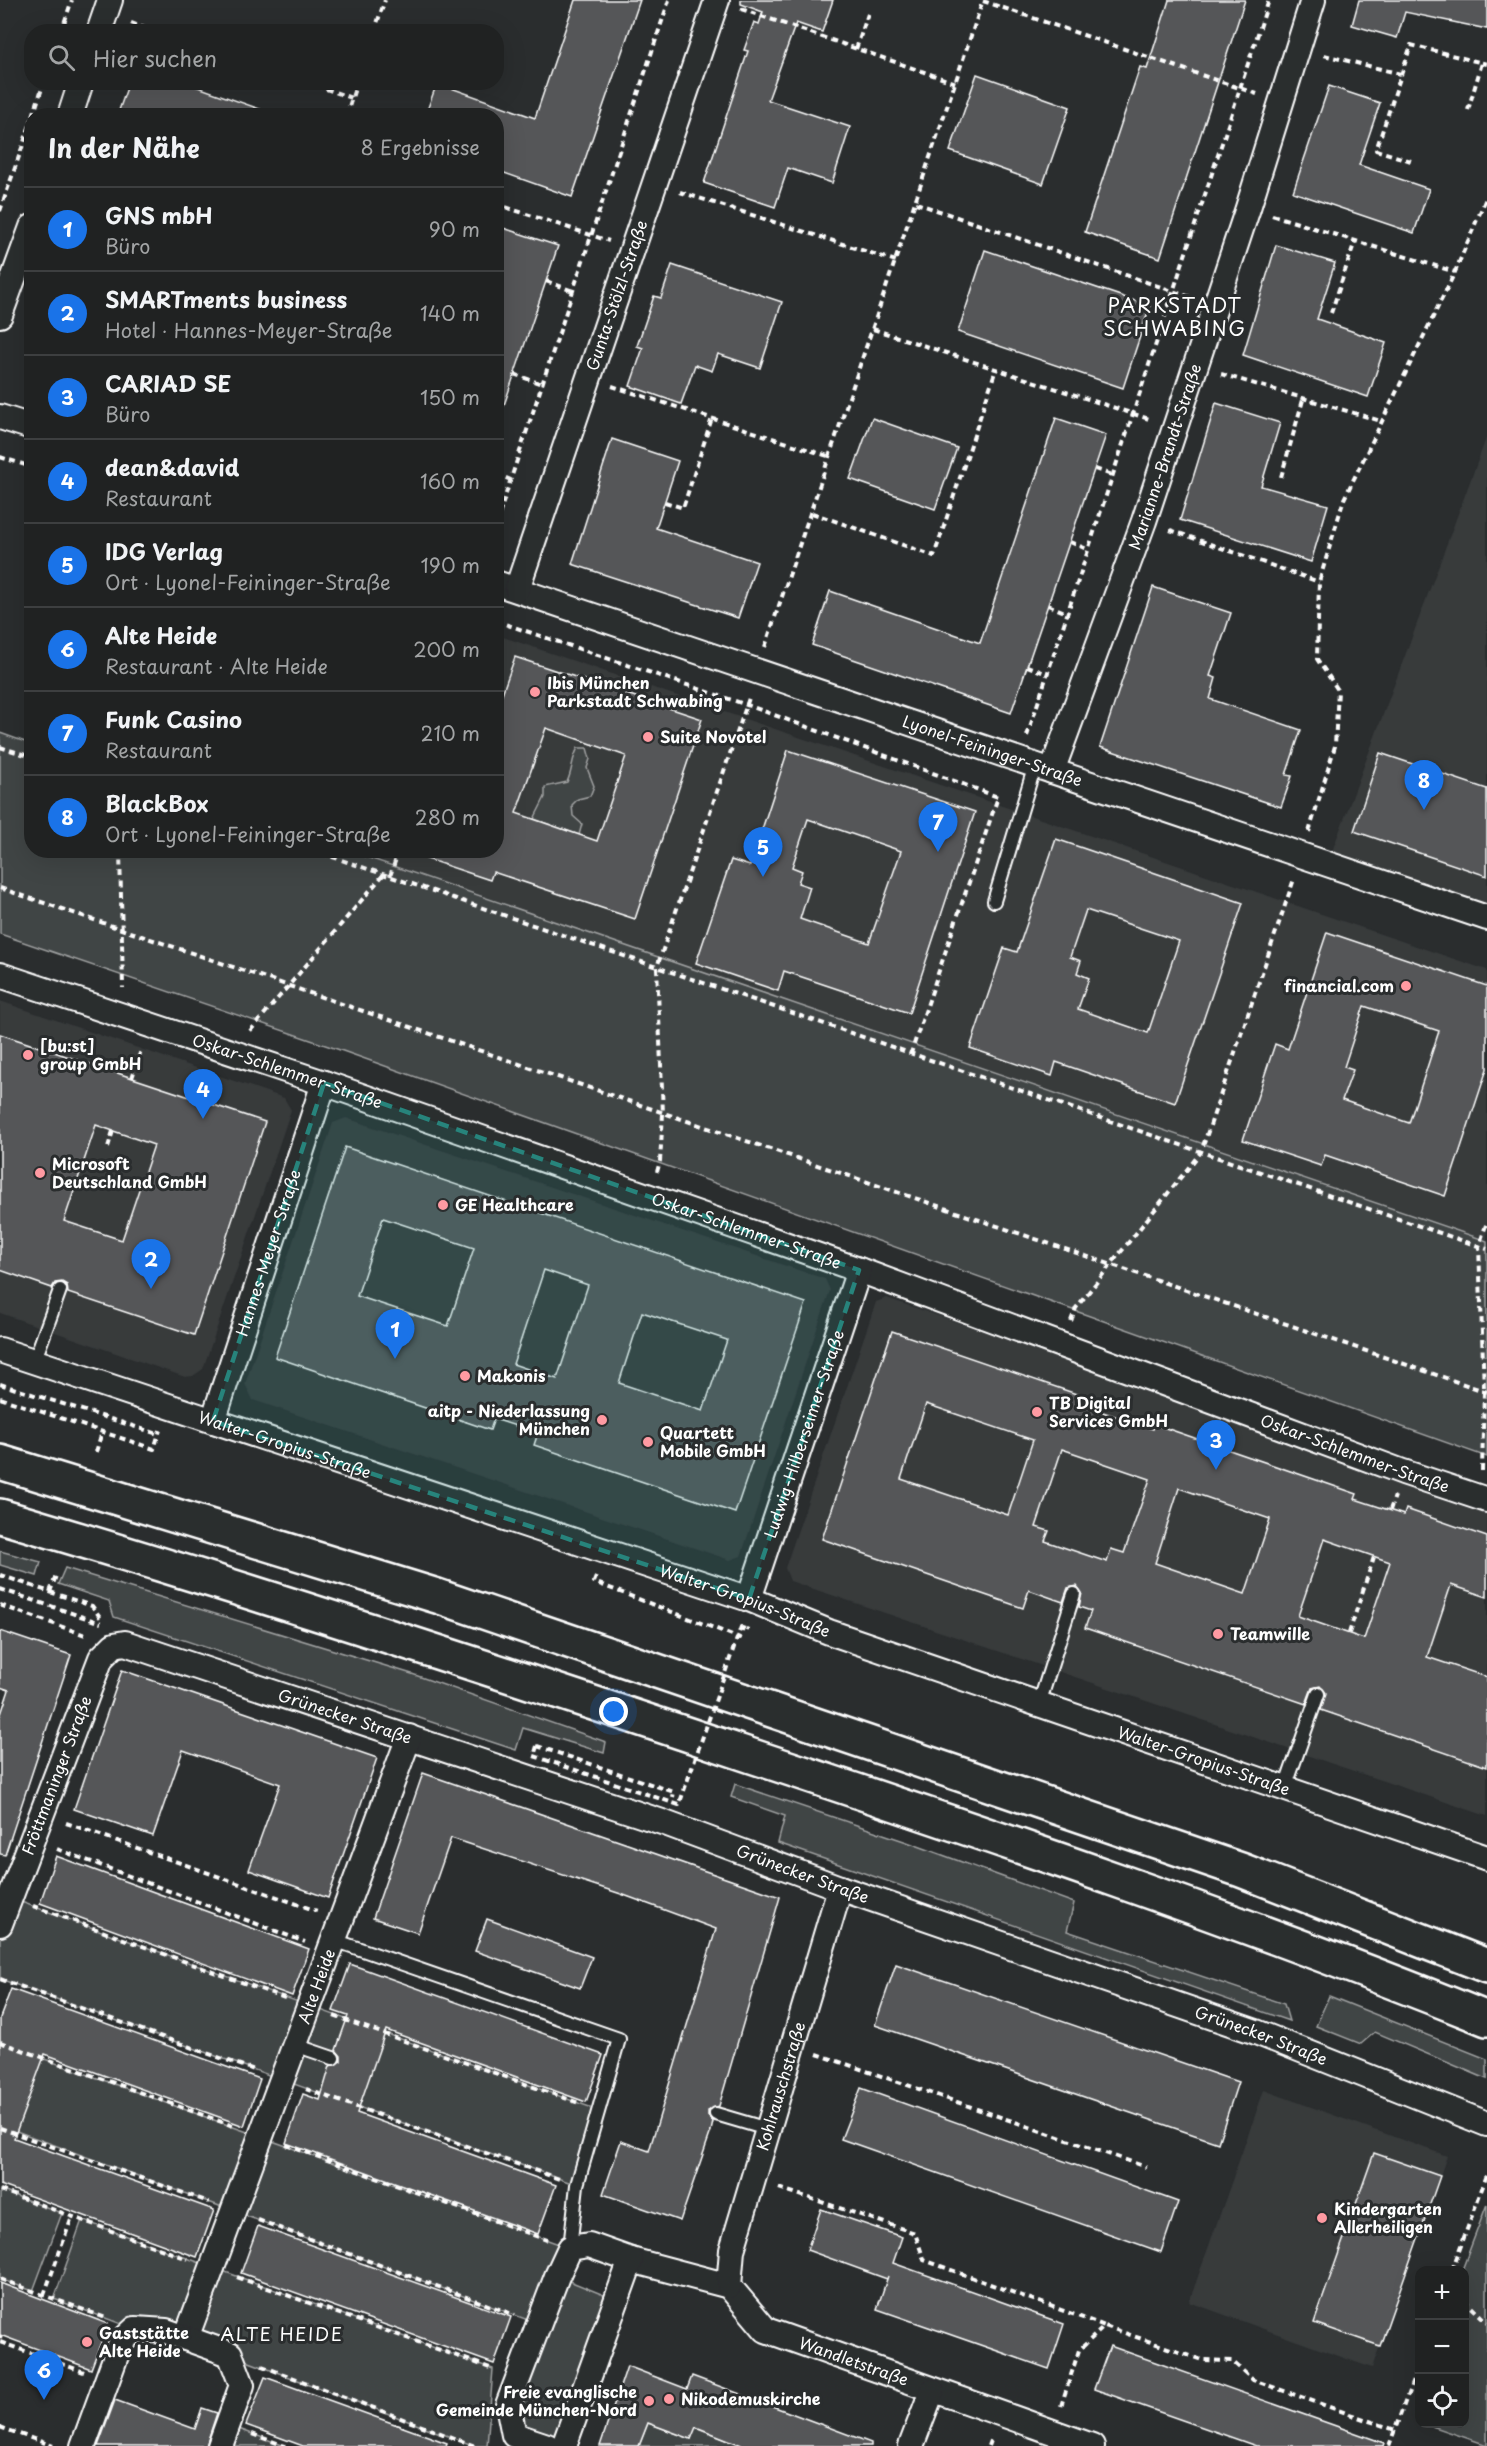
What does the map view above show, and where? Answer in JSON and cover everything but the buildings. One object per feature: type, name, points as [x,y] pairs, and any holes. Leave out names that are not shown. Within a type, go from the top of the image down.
[{"type":"highway","points":[[0,1462],[459,1603],[1241,1870],[1487,1966]]},
{"type":"highway","points":[[0,1516],[386,1634],[959,1825],[1372,1973],[1487,2019]]},
{"type":"street","points":[[102,24],[110,0]]},
{"type":"street","name":"Marianne-Brandt-Straße","points":[[1035,765],[1144,520],[1248,208],[1313,0]]},
{"type":"street","name":"Gunta-Stölzl-Straße","points":[[507,586],[588,378],[717,1]]},
{"type":"street","points":[[73,108],[78,90]]},
{"type":"street","points":[[0,315],[24,249]]},
{"type":"street","points":[[0,417],[24,425]]},
{"type":"street","name":"Lyonel-Feininger-Straße","points":[[507,586],[1487,918]]},
{"type":"street","name":"Oskar-Schlemmer-Straße","points":[[0,975],[324,1083],[859,1270],[1402,1472],[1484,1499]]},
{"type":"street","name":"Hannes-Meyer-Straße","points":[[213,1421],[324,1083]]},
{"type":"street","name":"Ludwig-Hilberseimer-Straße","points":[[749,1599],[859,1270]]},
{"type":"street","name":"Walter-Gropius-Straße","points":[[0,1350],[749,1599],[829,1632],[1487,1858]]},
{"type":"street","name":"Grünecker Straße","points":[[114,1645],[124,1643],[665,1823],[840,1888],[1256,2032],[1487,2124]]},
{"type":"street","name":"Fröttmaninger Straße","points":[[4,1910],[102,1658],[114,1645]]},
{"type":"street","name":"Alte Heide","points":[[186,2338],[409,1737]]},
{"type":"street","name":"Kohlrauschstraße","points":[[729,2286],[732,2250],[840,1888]]},
{"type":"street","points":[[547,2446],[514,2435],[508,2405],[570,2248],[589,2245],[631,2260],[729,2286]]},
{"type":"street","points":[[564,2446],[631,2260]]},
{"type":"street","name":"Wandletstraße","points":[[729,2286],[766,2330],[932,2391],[1092,2446]]},
{"type":"street","points":[[83,2446],[121,2342],[135,2329],[166,2331],[230,2354],[243,2385],[224,2436]]},
{"type":"street","points":[[911,2446],[932,2391]]},
{"type":"lane","points":[[994,901],[1035,765]]},
{"type":"lane","points":[[34,1362],[60,1290]]},
{"type":"lane","points":[[1039,1704],[1074,1594]]},
{"type":"lane","points":[[1285,1788],[1318,1694]]},
{"type":"lane","points":[[335,1937],[619,2039],[577,2185],[570,2248]]},
{"type":"lane","points":[[295,2045],[333,2058]]},
{"type":"lane","points":[[716,2114],[767,2129]]},
{"type":"path","points":[[64,24],[72,0]]},
{"type":"path","points":[[377,24],[385,0]]},
{"type":"path","points":[[504,501],[669,0]]},
{"type":"path","points":[[1035,765],[1047,674],[1269,0]]},
{"type":"path","points":[[717,1],[956,83]]},
{"type":"path","points":[[648,1198],[660,1161],[663,1114],[657,967],[983,1],[1280,102]]},
{"type":"path","points":[[856,49],[868,14]]},
{"type":"path","points":[[1411,160],[1376,150],[1411,45],[1485,64],[1467,110]]},
{"type":"path","points":[[1297,48],[1402,74]]},
{"type":"path","points":[[35,108],[41,90]]},
{"type":"path","points":[[329,90],[352,98]]},
{"type":"path","points":[[349,108],[354,90]]},
{"type":"path","points":[[0,211],[24,140]]},
{"type":"path","points":[[654,184],[896,261]]},
{"type":"path","points":[[1061,1347],[1076,1308],[1201,1152],[1302,855],[1335,746],[1338,690],[1317,659],[1319,582],[1344,499],[1455,272],[1487,196]]},
{"type":"path","points":[[916,203],[1215,305]]},
{"type":"path","points":[[504,207],[632,249]]},
{"type":"path","points":[[1248,208],[1455,272]]},
{"type":"path","points":[[1331,313],[1355,241]]},
{"type":"path","points":[[546,281],[573,291]]},
{"type":"path","points":[[873,329],[1175,427]]},
{"type":"path","points":[[1194,366],[1303,400],[1381,421]]},
{"type":"path","points":[[812,513],[934,556],[996,369]]},
{"type":"path","points":[[514,374],[542,384]]},
{"type":"path","points":[[588,378],[831,457]]},
{"type":"path","points":[[1281,477],[1303,400]]},
{"type":"path","points":[[665,502],[683,508],[712,418]]},
{"type":"path","points":[[0,457],[24,464]]},
{"type":"path","points":[[1095,469],[1112,475]]},
{"type":"path","points":[[504,477],[511,480]]},
{"type":"path","points":[[1144,520],[1319,582]]},
{"type":"path","points":[[1070,542],[1087,549]]},
{"type":"path","points":[[1048,605],[1067,613]]},
{"type":"path","points":[[504,624],[747,705],[998,797],[910,1053]]},
{"type":"path","points":[[1027,666],[1047,674]]},
{"type":"path","points":[[0,747],[24,754]]},
{"type":"path","points":[[113,1013],[124,986],[120,858]]},
{"type":"path","points":[[336,858],[1487,1248]]},
{"type":"path","points":[[390,876],[396,858]]},
{"type":"path","points":[[240,1055],[251,1027],[384,874]]},
{"type":"path","points":[[0,888],[1485,1391]]},
{"type":"path","points":[[108,1147],[113,1131]]},
{"type":"path","points":[[1484,1499],[1485,1391],[1479,1246],[1487,1222]]},
{"type":"path","points":[[0,1384],[158,1434],[154,1449],[0,1398]]},
{"type":"path","points":[[96,1452],[102,1432]]},
{"type":"path","points":[[1349,1633],[1374,1557]]},
{"type":"path","points":[[50,1592],[57,1573]]},
{"type":"path","points":[[0,1575],[92,1606],[106,1625],[0,1589]]},
{"type":"path","points":[[594,1582],[740,1638]]},
{"type":"path","points":[[0,1605],[114,1645]]},
{"type":"path","points":[[674,1792],[537,1746],[534,1756],[679,1805],[741,1627],[749,1630]]},
{"type":"path","points":[[40,1814],[335,1937]]},
{"type":"path","points":[[31,1840],[335,1937]]},
{"type":"path","points":[[4,1910],[309,2007],[598,2110]]},
{"type":"path","points":[[0,1979],[577,2185]]},
{"type":"path","points":[[0,2042],[570,2248]]},
{"type":"path","points":[[792,2046],[1146,2166]]},
{"type":"path","points":[[0,2128],[234,2211],[539,2324]]},
{"type":"path","points":[[1454,2266],[1487,2175]]},
{"type":"path","points":[[753,2179],[915,2233],[924,2260],[1202,2360],[1232,2361],[1253,2380],[1395,2430]]},
{"type":"path","points":[[0,2190],[518,2378]]},
{"type":"path","points":[[44,2295],[72,2217]]},
{"type":"path","points":[[0,2279],[135,2329]]},
{"type":"path","points":[[1469,2305],[1487,2322]]},
{"type":"path","points":[[1052,2432],[1079,2350],[1105,2326]]},
{"type":"path","points":[[0,2339],[107,2381]]},
{"type":"path","points":[[230,2354],[475,2446]]},
{"type":"path","points":[[1389,2446],[1415,2372]]},
{"type":"path","points":[[0,2427],[53,2446]]},
{"type":"path","points":[[224,2436],[285,2446]]},
{"type":"highlighted area","points":[[324,1083],[859,1270],[749,1599],[213,1421]]},
{"type":"shaded area","points":[[1487,436],[1487,904],[1331,854]]},
{"type":"shaded area","points":[[504,637],[1487,970],[1487,1241],[382,862],[384,858],[504,858]]},
{"type":"shaded area","points":[[0,733],[24,742],[24,858],[369,858],[1487,1241],[1487,1457],[340,1050],[0,934]]},
{"type":"shaded area","points":[[578,748],[587,748],[590,759],[587,768],[594,786],[590,796],[578,799],[572,805],[573,816],[582,824],[579,835],[534,819],[545,797],[545,787],[567,782]]},
{"type":"shaded area","points":[[0,1001],[284,1098],[291,1110],[203,1369],[193,1376],[185,1377],[0,1313]]},
{"type":"shaded area","points":[[346,1118],[825,1279],[830,1290],[741,1556],[730,1560],[253,1400],[245,1384],[333,1123]]},
{"type":"shaded area","points":[[887,1298],[1487,1504],[1487,1816],[790,1581],[785,1568],[876,1302]]},
{"type":"shaded area","points":[[0,1551],[41,1562],[37,1576],[0,1565]]},
{"type":"shaded area","points":[[65,1568],[412,1674],[606,1742],[604,1753],[523,1728],[516,1750],[114,1617],[109,1601],[58,1584]]},
{"type":"shaded area","points":[[735,1784],[907,1842],[1074,1903],[1067,1931],[1284,2004],[1289,2021],[778,1843],[785,1816],[731,1797]]},
{"type":"shaded area","points":[[10,1898],[598,2110],[577,2185],[0,1979],[0,1924]]},
{"type":"shaded area","points":[[1329,1996],[1487,2059],[1487,2079],[1375,2032],[1361,2044],[1316,2026]]},
{"type":"shaded area","points":[[0,2043],[570,2248],[557,2276],[616,2300],[564,2446],[514,2435],[539,2324],[0,2125]]},
{"type":"shaded area","name":"Kindergarten Allerheiligen","points":[[1264,2090],[1447,2156],[1372,2368],[1189,2302]]},
{"type":"shaded area","points":[[0,2190],[62,2213],[33,2291],[0,2279]]},
{"type":"shaded area","points":[[1487,2204],[1487,2445],[1438,2428],[1469,2428],[1469,2266],[1464,2266]]},
{"type":"shaded area","points":[[82,2220],[493,2369],[487,2446],[475,2446],[166,2331],[135,2329],[54,2299]]},
{"type":"shaded area","points":[[648,2423],[691,2439],[695,2427],[745,2446],[639,2446]]},
{"type":"shaded area","points":[[228,2425],[285,2446],[220,2446]]},
{"type":"place","name":"Ibis München Parkstadt Schwabing","points":[[535,692]]},
{"type":"place","name":"Suite Novotel","points":[[648,737]]},
{"type":"place","name":"BlackBox","points":[[1424,810]]},
{"type":"place","name":"Funk Casino","points":[[938,852]]},
{"type":"place","name":"IDG Verlag","points":[[763,877]]},
{"type":"place","name":"financial.com","points":[[1406,986]]},
{"type":"place","name":"[bu:st] group GmbH","points":[[28,1055]]},
{"type":"place","name":"dean&david","points":[[203,1119]]},
{"type":"place","name":"Microsoft Deutschland GmbH","points":[[40,1173]]},
{"type":"place","name":"GE Healthcare","points":[[443,1205]]},
{"type":"place","name":"SMARTments business","points":[[151,1289]]},
{"type":"place","name":"GNS mbH","points":[[395,1359]]},
{"type":"place","name":"Makonis","points":[[465,1376]]},
{"type":"place","name":"TB Digital Services GmbH","points":[[1037,1412]]},
{"type":"place","name":"aitp - Niederlassung München","points":[[602,1420]]},
{"type":"place","name":"Quartett Mobile GmbH","points":[[648,1442]]},
{"type":"place","name":"CARIAD SE","points":[[1216,1470]]},
{"type":"place","name":"Teamwille","points":[[1218,1634]]},
{"type":"place","name":"Kindergarten Allerheiligen","points":[[1322,2218]]},
{"type":"place","name":"Gaststätte Alte Heide","points":[[87,2342]]},
{"type":"place","name":"Nikodemuskirche","points":[[669,2399]]},
{"type":"place","name":"Alte Heide","points":[[44,2400]]},
{"type":"place","name":"Freie evanglische Gemeinde München-Nord","points":[[649,2401]]},
{"type":"district","name":"PARKSTADT SCHWABING","points":[[1175,318]]},
{"type":"district","name":"ALTE HEIDE","points":[[282,2335]]}]
